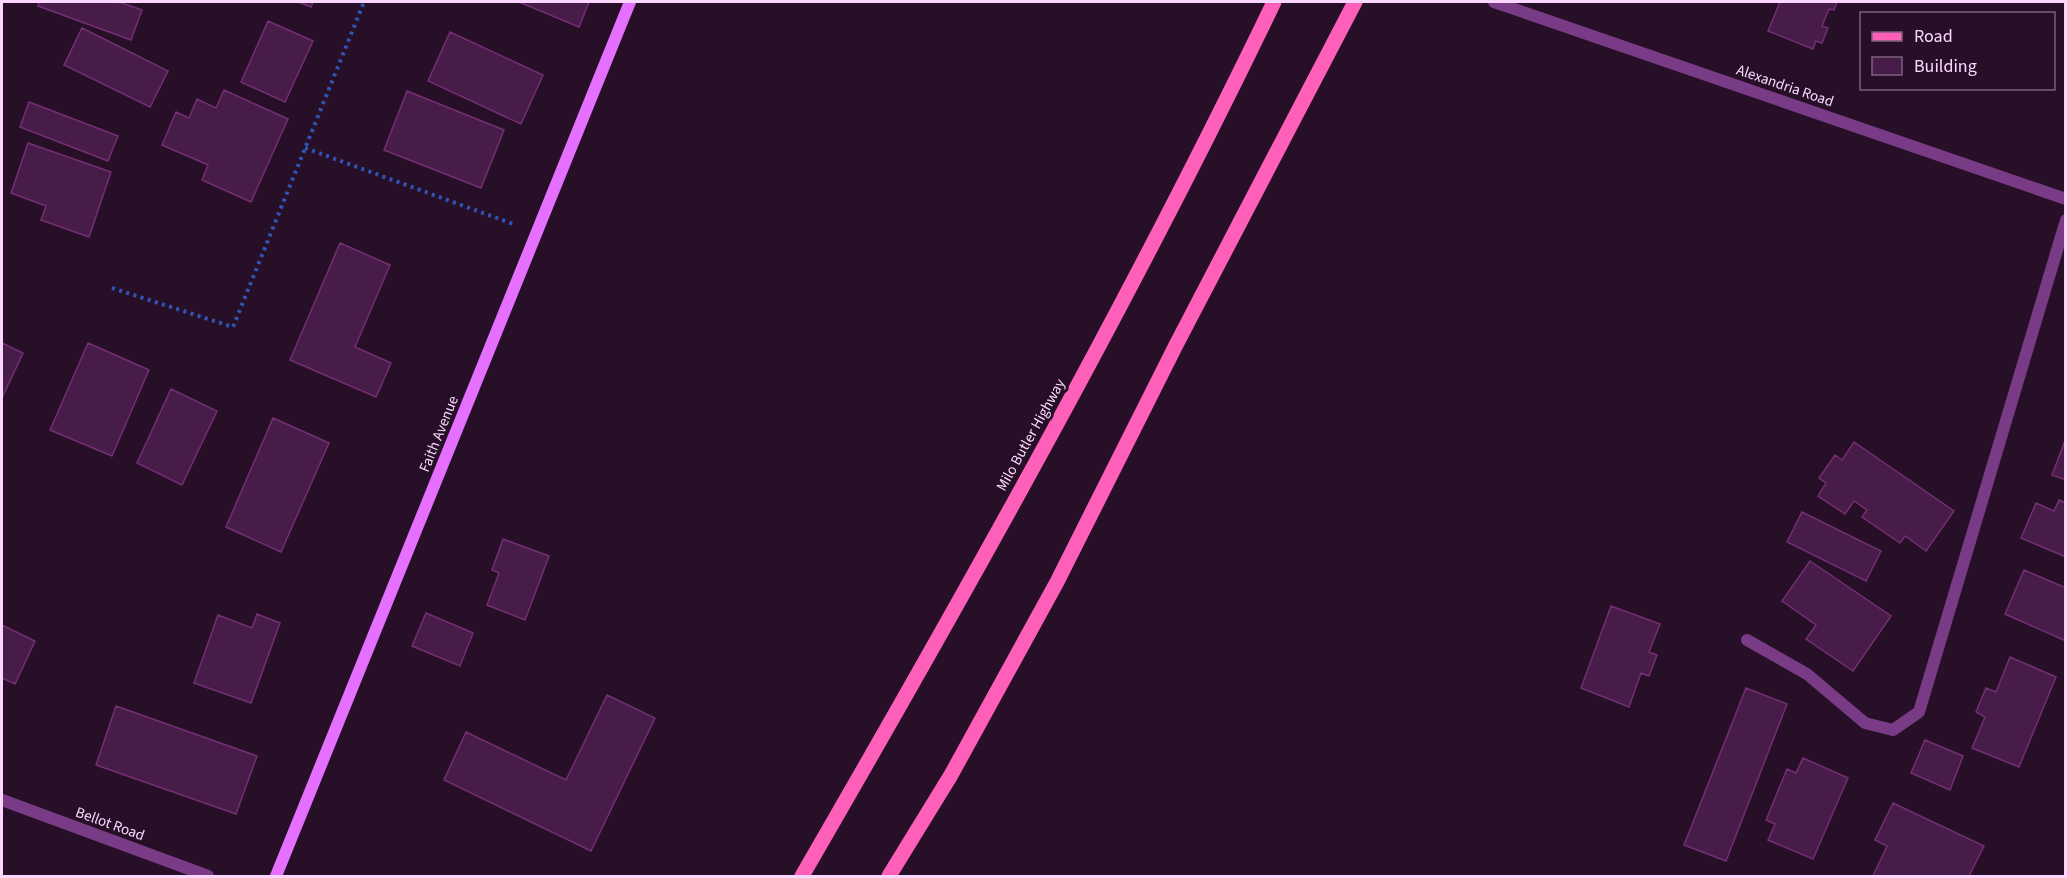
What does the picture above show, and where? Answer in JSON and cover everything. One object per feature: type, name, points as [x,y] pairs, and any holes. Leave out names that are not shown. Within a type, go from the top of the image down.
[{"type":"main road","name":"Milo Butler Highway","points":[[802,876],[944,632],[1111,325],[1274,2]]},
{"type":"main road","points":[[889,876],[951,775],[1057,582],[1176,345],[1355,2]]},
{"type":"street","name":"Faith Avenue","points":[[276,876],[630,2]]},
{"type":"street","name":"Alexandria Road","points":[[1494,2],[2066,198]]},
{"type":"street","points":[[1747,640],[1807,675],[1865,723],[1893,730],[1919,712],[2066,220]]},
{"type":"street","name":"Bellot Road","points":[[2,800],[208,876]]},
{"type":"path","points":[[112,288],[233,327],[364,2]]},
{"type":"path","points":[[305,148],[537,233]]},
{"type":"building","points":[[39,2],[119,2],[142,10],[131,40],[38,6]]},
{"type":"building","points":[[298,2],[313,2],[311,7]]},
{"type":"building","points":[[519,2],[589,2],[579,27]]},
{"type":"building","points":[[1780,2],[1837,2],[1834,10],[1829,9],[1822,26],[1828,28],[1822,43],[1816,41],[1813,49],[1768,31]]},
{"type":"building","points":[[268,21],[313,41],[285,102],[241,82]]},
{"type":"building","points":[[82,28],[168,71],[150,107],[64,65]]},
{"type":"building","points":[[450,32],[543,75],[521,124],[428,81]]},
{"type":"building","points":[[224,90],[288,119],[251,202],[202,180],[208,165],[162,145],[176,112],[189,118],[197,99],[216,108]]},
{"type":"building","points":[[407,91],[504,130],[481,188],[384,150]]},
{"type":"building","points":[[29,102],[118,136],[108,161],[20,127]]},
{"type":"building","points":[[28,143],[111,172],[89,237],[41,220],[46,206],[11,193]]},
{"type":"building","points":[[340,243],[390,265],[355,347],[391,363],[376,397],[290,360]]},
{"type":"building","points":[[2,343],[23,353],[2,398]]},
{"type":"building","points":[[88,343],[149,370],[112,456],[50,430]]},
{"type":"building","points":[[171,389],[217,411],[182,485],[137,463]]},
{"type":"building","points":[[273,418],[329,443],[281,552],[226,527]]},
{"type":"building","points":[[2066,438],[2066,480],[2052,475]]},
{"type":"building","points":[[1854,442],[1954,511],[1926,551],[1905,536],[1900,543],[1862,517],[1867,510],[1854,501],[1845,514],[1818,496],[1826,483],[1819,478],[1835,455],[1842,460]]},
{"type":"building","points":[[2059,500],[2066,503],[2066,557],[2021,538],[2036,503],[2054,511]]},
{"type":"building","points":[[1802,512],[1881,551],[1866,581],[1787,542]]},
{"type":"building","points":[[503,539],[549,556],[525,620],[487,605],[499,573],[492,570]]},
{"type":"building","points":[[1810,561],[1891,616],[1853,671],[1806,639],[1816,625],[1782,601]]},
{"type":"building","points":[[2024,570],[2066,588],[2066,641],[2005,614]]},
{"type":"building","points":[[1611,606],[1660,624],[1649,652],[1657,655],[1649,676],[1641,673],[1629,707],[1581,688]]},
{"type":"building","points":[[426,613],[473,633],[460,666],[412,646]]},
{"type":"building","points":[[257,614],[280,623],[251,703],[194,683],[218,615],[252,628]]},
{"type":"building","points":[[2,625],[35,641],[15,684],[2,678]]},
{"type":"building","points":[[2010,657],[2056,677],[2019,767],[1972,748],[1985,717],[1976,712],[1986,688],[1996,692]]},
{"type":"building","points":[[1746,688],[1787,704],[1726,861],[1684,845]]},
{"type":"building","points":[[607,695],[655,718],[591,851],[444,780],[466,732],[566,780]]},
{"type":"building","points":[[116,706],[257,756],[236,814],[96,765]]},
{"type":"building","points":[[1925,740],[1963,756],[1950,790],[1911,773]]},
{"type":"building","points":[[1803,758],[1848,778],[1813,859],[1768,840],[1775,824],[1766,820],[1787,769],[1796,773]]},
{"type":"building","points":[[1893,803],[1984,846],[1969,876],[1873,876],[1887,846],[1875,840]]}]
